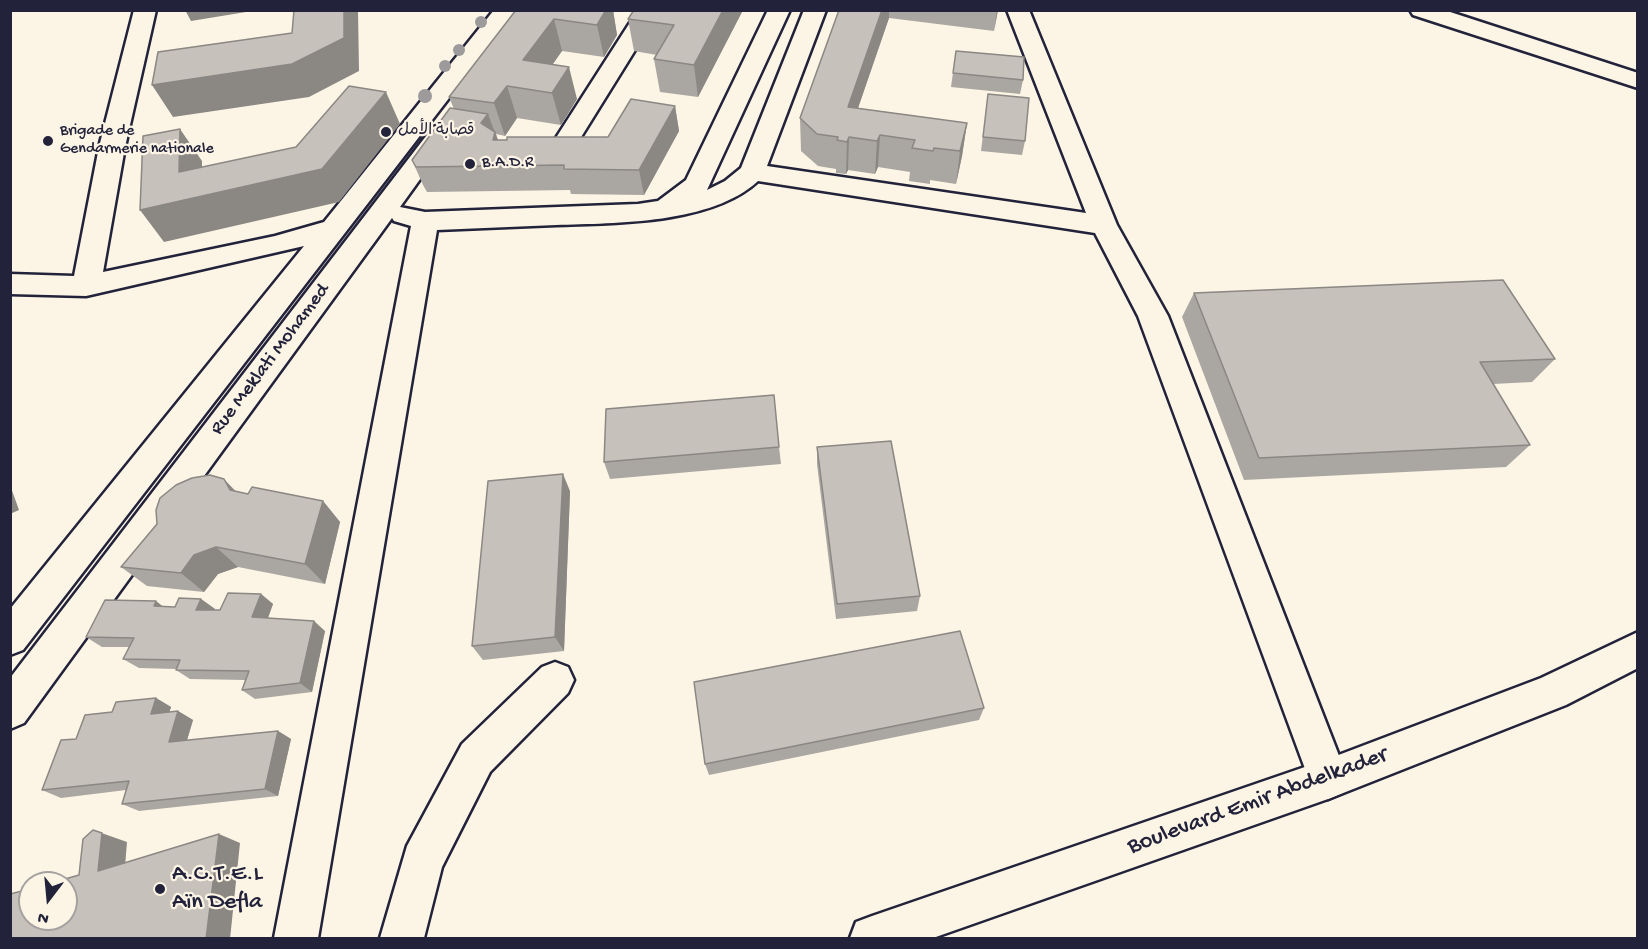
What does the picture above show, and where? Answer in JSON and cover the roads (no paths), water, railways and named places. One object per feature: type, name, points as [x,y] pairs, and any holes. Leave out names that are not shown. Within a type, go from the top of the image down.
[{"type":"street","points":[[86,286],[112,147],[145,10]]},
{"type":"street","name":"Rue Meklati Mohamed","points":[[10,638],[337,227],[506,10]]},
{"type":"street","name":"Rue Meklati Mohamed","points":[[10,710],[531,10]]},
{"type":"street","points":[[564,144],[649,10]]},
{"type":"street","points":[[666,208],[697,185],[779,10]]},
{"type":"street","points":[[384,210],[425,221],[638,213],[713,198],[738,187],[752,172],[815,10]]},
{"type":"street","points":[[1018,10],[1104,225],[1153,316],[1328,779]]},
{"type":"street","points":[[1439,12],[1638,81]]},
{"type":"street","points":[[752,172],[1104,225]]},
{"type":"street","points":[[296,939],[425,221]]},
{"type":"street","points":[[10,284],[86,286],[266,247],[337,227]]},
{"type":"street","name":"Boulevard Emir Abdelkader","points":[[872,939],[1328,779],[1552,692],[1638,649]]},
{"type":"street","points":[[402,939],[422,861],[476,758],[555,680]]},
{"type":"place","name":"قصابة الأمل","points":[[386,132]]},
{"type":"place","name":"Brigade de Gendarmerie nationale","points":[[48,141]]},
{"type":"place","name":"B.A.D.R","points":[[470,164]]},
{"type":"place","name":"A.C.T.E.L Aïn Defla","points":[[160,889]]}]
